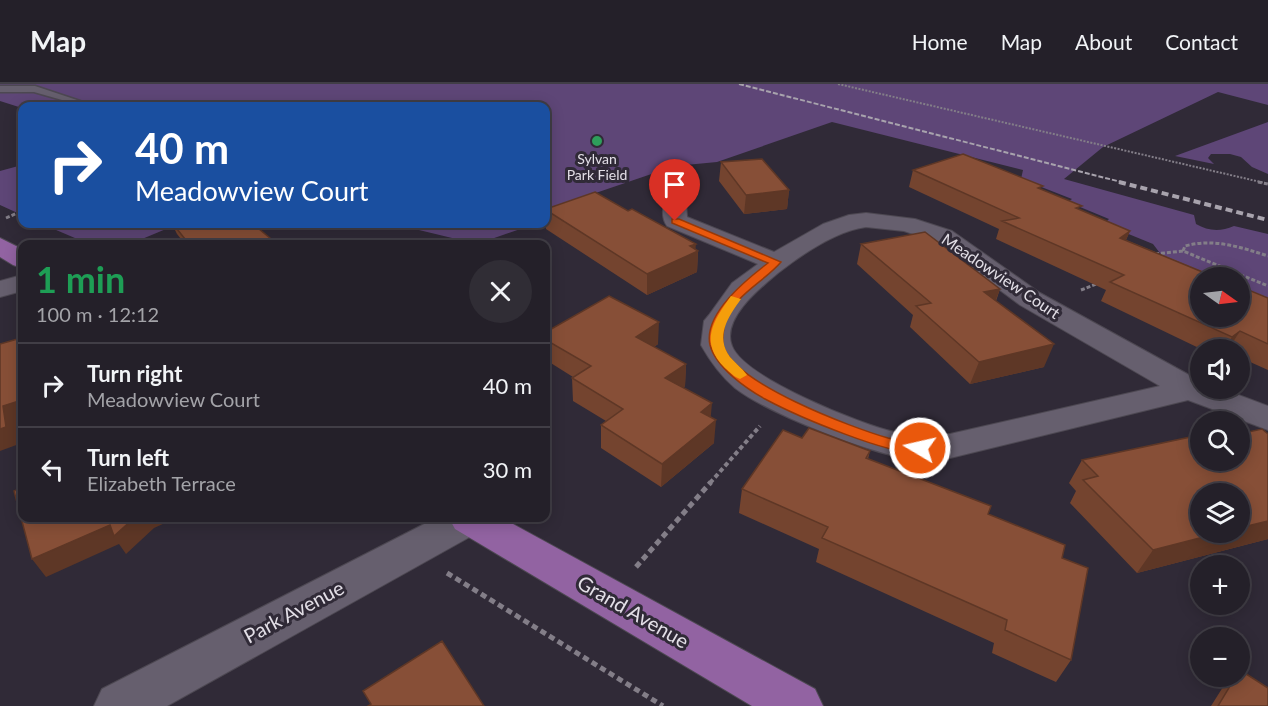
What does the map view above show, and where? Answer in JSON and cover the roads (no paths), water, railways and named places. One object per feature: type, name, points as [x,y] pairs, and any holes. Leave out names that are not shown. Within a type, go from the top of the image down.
[{"type":"main road","points":[[0,246],[18,257]]},
{"type":"main road","name":"Grand Avenue","points":[[476,522],[798,706]]},
{"type":"street","points":[[675,202],[675,221],[776,262]]},
{"type":"street","name":"Meadowview Court","points":[[866,220],[907,224],[943,236],[1030,299],[1190,389],[950,446],[920,448],[888,443],[782,401],[746,380],[726,361],[716,345],[719,321],[742,289],[776,262],[816,237],[849,222],[866,220]]},
{"type":"street","points":[[0,290],[18,284]]},
{"type":"street","name":"Meadowview Court","points":[[1217,399],[1268,418]]},
{"type":"street","name":"Park Avenue","points":[[119,706],[462,522]]},
{"type":"lane","points":[[0,89],[35,89],[78,102]]},
{"type":"railway","points":[[739,84],[1125,183]]},
{"type":"railway","points":[[1119,182],[1268,220]]},
{"type":"place","name":"Sylvan Park Field","points":[[597,141]]}]
